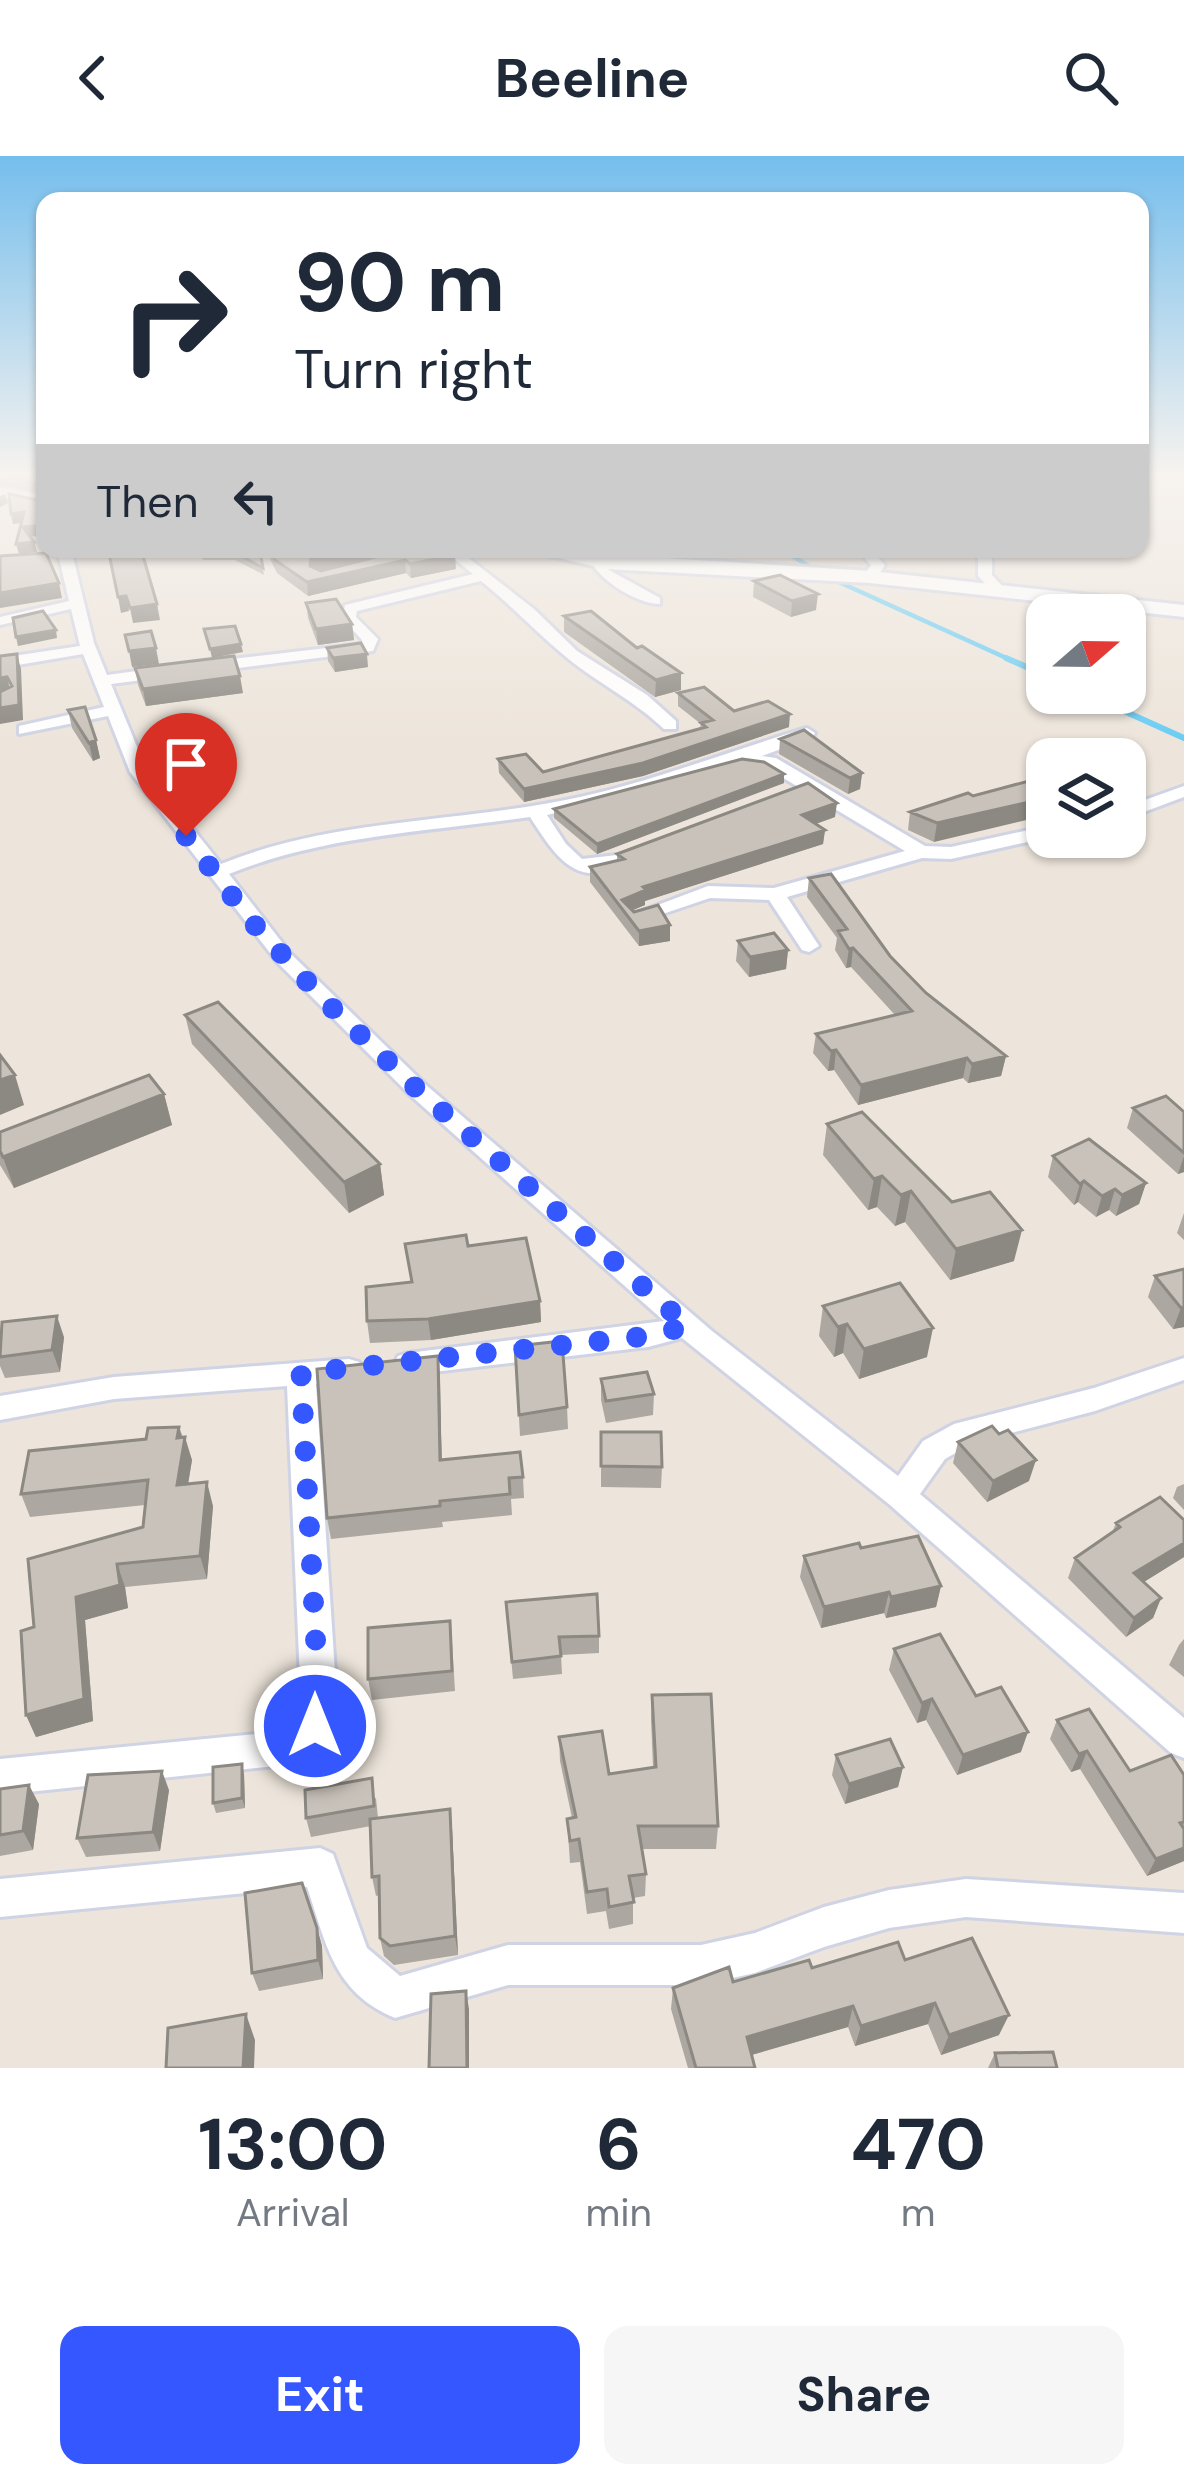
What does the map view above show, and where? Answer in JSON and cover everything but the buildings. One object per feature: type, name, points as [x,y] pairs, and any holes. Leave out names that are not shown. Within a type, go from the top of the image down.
[{"type":"main road","points":[[675,566],[947,585],[992,583],[1184,611]]},
{"type":"street","points":[[63,566],[88,649],[148,789],[252,922],[326,1002],[418,1090],[688,1326],[818,1435],[901,1496],[1184,1741]]},
{"type":"street","points":[[471,566],[530,612],[572,654],[641,698],[670,725]]},
{"type":"street","points":[[600,566],[604,574],[656,602]]},
{"type":"street","points":[[870,577],[878,566]]},
{"type":"street","points":[[989,566],[992,583]]},
{"type":"street","points":[[103,680],[368,648],[370,639],[350,618],[350,608],[483,576]]},
{"type":"street","points":[[0,621],[78,603]]},
{"type":"street","points":[[0,663],[88,649]]},
{"type":"street","points":[[25,730],[113,710]]},
{"type":"street","points":[[217,872],[287,846],[467,817],[536,811],[743,758],[807,733]]},
{"type":"street","points":[[743,758],[770,762],[921,852]]},
{"type":"street","points":[[791,792],[811,784]]},
{"type":"street","points":[[1146,805],[1184,791]]},
{"type":"street","points":[[536,811],[571,864],[584,870],[629,856]]},
{"type":"street","points":[[636,917],[708,892],[733,889],[775,894],[921,852],[951,853],[1026,837]]},
{"type":"street","points":[[775,894],[808,946]]},
{"type":"street","points":[[0,1408],[114,1388],[648,1336],[688,1326]]},
{"type":"street","points":[[901,1496],[934,1450],[965,1433],[1095,1399],[1184,1369]]},
{"type":"street","points":[[0,1778],[295,1748],[309,1736],[319,1703],[301,1373]]},
{"type":"street","points":[[0,1898],[320,1867],[351,1961],[394,1998],[508,1965],[701,1965],[890,1910],[966,1898],[1184,1913]]},
{"type":"waterway","points":[[809,566],[816,571]]},
{"type":"waterway","points":[[830,578],[1013,661]]},
{"type":"waterway","points":[[1006,658],[1026,667]]},
{"type":"waterway","points":[[1131,714],[1184,738]]},
{"type":"route","points":[[186,836],[252,922],[326,1002],[418,1090],[688,1326],[648,1336],[301,1373],[319,1703],[315,1726]]}]
